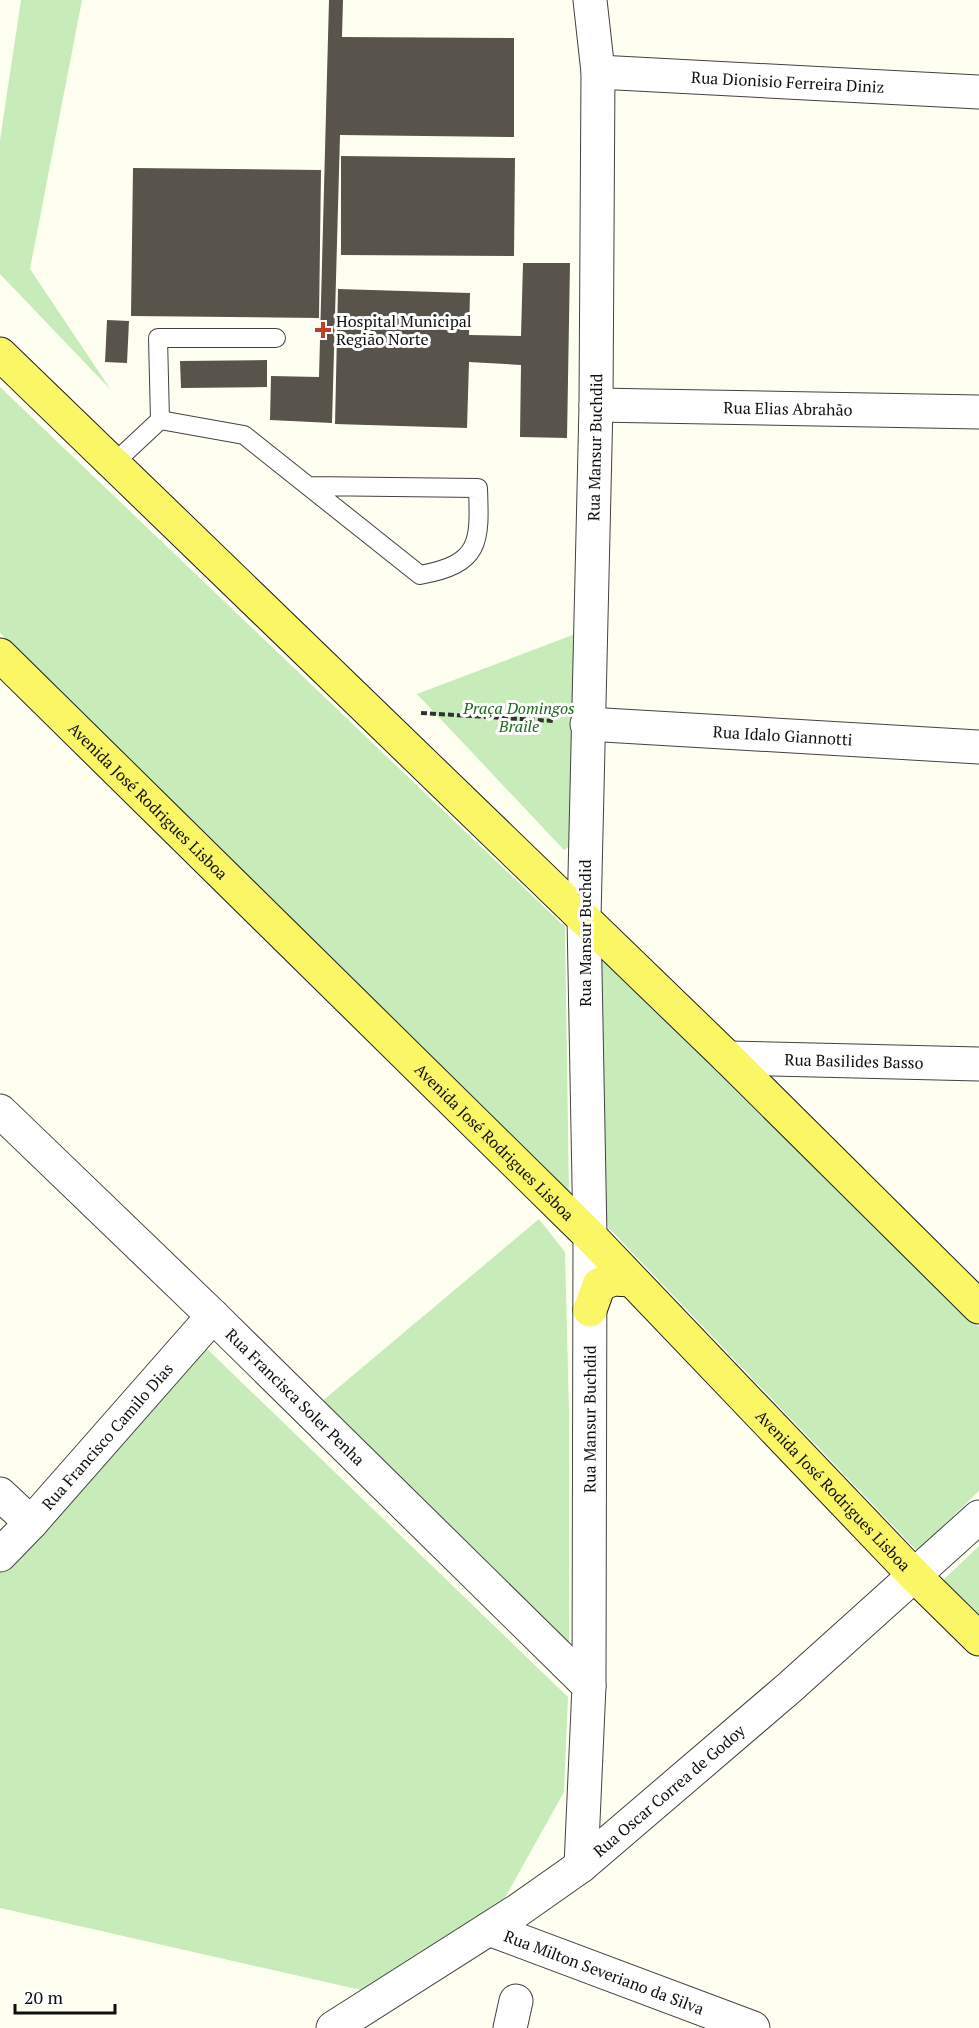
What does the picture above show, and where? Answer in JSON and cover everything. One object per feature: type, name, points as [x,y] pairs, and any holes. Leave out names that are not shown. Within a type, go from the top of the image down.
[{"type":"main road","points":[[0,354],[728,1058],[979,1307]]},
{"type":"main road","name":"Avenida José Rodrigues Lisboa","points":[[0,655],[590,1236],[915,1576],[979,1639]]},
{"type":"main road","points":[[590,1310],[599,1285],[613,1279],[631,1280]]},
{"type":"street","name":"Rua Mansur Buchdid","points":[[581,1866],[589,1686],[590,1236],[584,918],[596,405],[598,72],[590,0]]},
{"type":"street","name":"Rua Dionisio Ferreira Diniz","points":[[598,72],[979,92]]},
{"type":"street","name":"Rua Elias Abrahão","points":[[596,405],[979,412]]},
{"type":"street","name":"Rua Idalo Giannotti","points":[[587,724],[979,747]]},
{"type":"street","name":"Rua Basilides Basso","points":[[728,1058],[979,1064]]},
{"type":"street","name":"Rua Francisca Soler Penha","points":[[0,1111],[213,1316],[589,1686]]},
{"type":"street","name":"Rua Francisco Camilo Dias","points":[[0,1555],[31,1523],[213,1316]]},
{"type":"street","points":[[0,1494],[31,1523]]},
{"type":"street","name":"Rua Oscar Correa de Godoy","points":[[333,2028],[489,1929],[581,1866],[789,1688],[979,1517]]},
{"type":"street","name":"Rua Milton Severiano da Silva","points":[[489,1929],[753,2028]]},
{"type":"lane","points":[[114,463],[160,420],[158,338],[276,338]]},
{"type":"lane","points":[[160,420],[244,435],[308,486],[420,575],[452,566],[467,556],[476,542],[480,527],[478,488],[308,486]]},
{"type":"path","points":[[368,709],[587,724]]},
{"type":"green space","points":[[21,0],[82,0],[30,269],[111,390],[0,274],[0,140]]},
{"type":"green space","points":[[0,387],[565,927],[569,1196],[0,633]]},
{"type":"green space","name":"Praça Domingos Braile","points":[[575,634],[579,841],[564,850],[417,694]]},
{"type":"green space","points":[[598,952],[979,1327],[979,1491],[917,1551],[605,1224]]},
{"type":"green space","points":[[539,1219],[565,1252],[569,1411],[569,1644],[320,1403]]},
{"type":"green space","points":[[204,1346],[568,1697],[564,1792],[502,1903],[361,1990],[0,1908],[0,1566]]},
{"type":"green space","points":[[979,1546],[979,1617],[942,1581]]},
{"type":"building","points":[[329,0],[343,0],[342,37],[514,38],[514,137],[340,135],[332,423],[270,420],[271,376],[319,377]]},
{"type":"building","points":[[341,156],[515,158],[514,256],[341,255]]},
{"type":"building","points":[[133,168],[321,170],[319,318],[131,316]]},
{"type":"building","points":[[523,263],[570,263],[567,438],[520,437],[521,365],[469,362],[467,428],[335,424],[338,289],[470,293],[469,335],[521,336]]},
{"type":"building","points":[[107,320],[129,321],[127,363],[105,362]]},
{"type":"building","points":[[267,360],[267,387],[181,388],[180,361]]},
{"type":"place","name":"Hospital Municipal Região Norte","points":[[323,330]]}]
